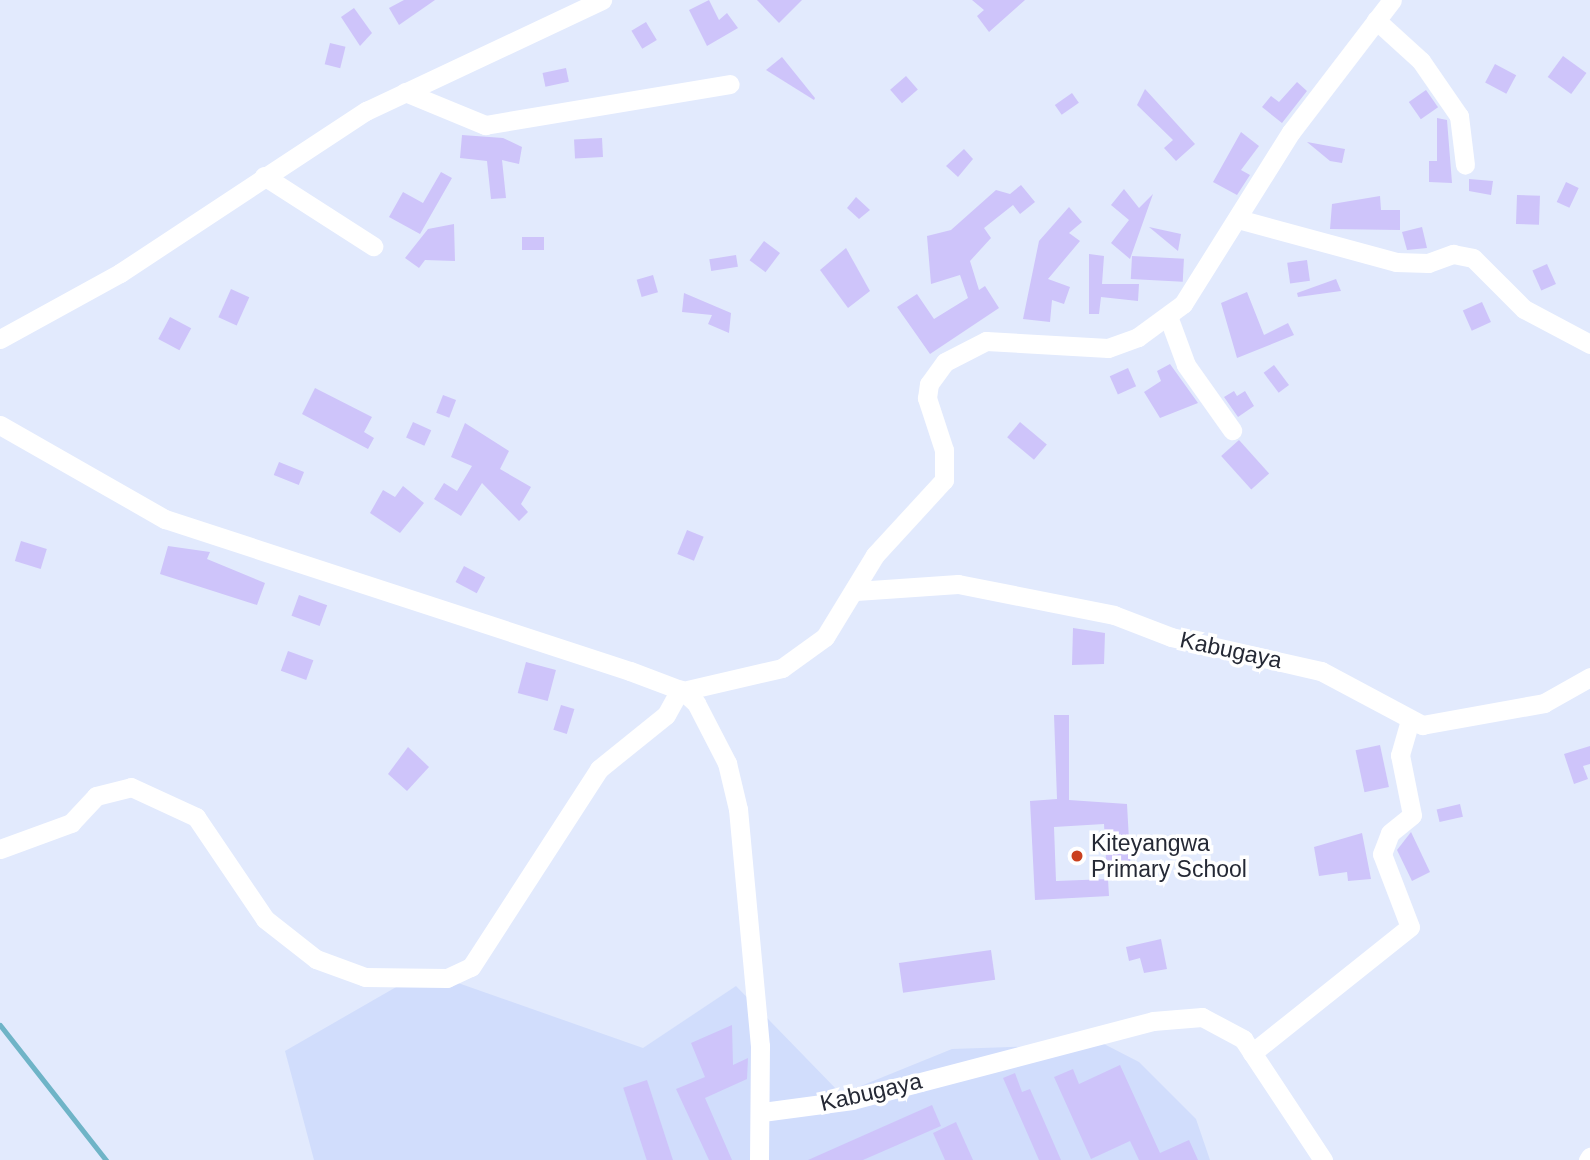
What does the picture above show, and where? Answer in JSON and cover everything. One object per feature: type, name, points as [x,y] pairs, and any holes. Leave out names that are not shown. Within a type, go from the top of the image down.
[{"type":"street","points":[[0,339],[120,273],[264,176],[405,92],[602,0]]},
{"type":"street","points":[[0,425],[165,519],[681,690],[799,660],[825,637],[886,542],[944,480],[944,450],[928,398],[929,384],[945,362],[986,341],[1108,348],[1168,316],[1200,282],[1278,150],[1392,0]]},
{"type":"street","points":[[1376,20],[1421,61],[1458,116],[1465,165]]},
{"type":"street","points":[[405,92],[485,125],[730,84]]},
{"type":"street","points":[[264,176],[373,246]]},
{"type":"street","points":[[1238,219],[1396,262],[1428,263],[1452,254],[1473,258],[1524,309],[1590,344]]},
{"type":"street","points":[[1168,316],[1186,365],[1232,430]]},
{"type":"street","name":"Kabugaya","points":[[856,591],[958,584],[1114,615],[1171,637],[1321,671],[1409,723],[1441,724],[1544,703],[1590,677]]},
{"type":"street","points":[[0,849],[71,822],[114,787],[144,791],[196,817],[233,878],[288,943],[365,977],[447,978],[471,967],[599,769],[666,715],[681,690]]},
{"type":"street","points":[[681,690],[713,731],[738,809],[762,1112],[760,1160]]},
{"type":"street","points":[[1252,1053],[1410,927],[1382,854],[1390,833],[1412,815],[1400,755],[1409,723]]},
{"type":"street","name":"Kabugaya","points":[[762,1112],[852,1100],[1153,1021],[1202,1017],[1222,1024],[1252,1053],[1323,1160]]},
{"type":"shaded area","points":[[424,971],[643,1048],[736,986],[841,1094],[952,1049],[1104,1044],[1139,1062],[1196,1119],[1210,1160],[314,1160],[285,1051]]},
{"type":"building","points":[[404,0],[435,0],[399,25],[389,8]]},
{"type":"building","points":[[709,0],[719,20],[727,13],[738,28],[707,46],[689,10]]},
{"type":"building","points":[[757,0],[802,0],[779,23]]},
{"type":"building","points":[[972,0],[1025,0],[989,32],[977,16],[984,10]]},
{"type":"building","points":[[354,8],[372,33],[360,46],[341,17]]},
{"type":"building","points":[[646,22],[657,40],[642,49],[631,31]]},
{"type":"building","points":[[330,43],[346,47],[340,68],[325,64]]},
{"type":"building","points":[[1563,56],[1586,73],[1571,94],[1548,77]]},
{"type":"building","points":[[782,57],[815,98],[814,100],[766,70]]},
{"type":"building","points":[[1495,64],[1516,75],[1506,94],[1485,83]]},
{"type":"building","points":[[566,68],[569,82],[545,87],[543,73]]},
{"type":"building","points":[[906,76],[918,90],[902,103],[890,90]]},
{"type":"building","points":[[1297,82],[1307,91],[1282,123],[1262,107],[1271,96],[1279,102]]},
{"type":"building","points":[[1145,89],[1195,144],[1176,161],[1164,148],[1173,140],[1137,105]]},
{"type":"building","points":[[1426,90],[1438,107],[1421,119],[1409,102]]},
{"type":"building","points":[[1072,93],[1079,103],[1062,115],[1055,105]]},
{"type":"building","points":[[1437,118],[1447,120],[1452,183],[1429,182],[1429,161],[1437,161]]},
{"type":"building","points":[[1241,132],[1259,146],[1241,170],[1250,175],[1237,195],[1213,182]]},
{"type":"building","points":[[462,135],[503,138],[522,147],[519,164],[502,160],[506,198],[491,199],[487,161],[460,158]]},
{"type":"building","points":[[602,138],[603,157],[575,158],[574,139]]},
{"type":"building","points":[[1307,142],[1345,149],[1342,163],[1330,161]]},
{"type":"building","points":[[964,149],[973,159],[958,177],[946,166]]},
{"type":"building","points":[[441,172],[452,178],[420,234],[389,217],[403,192],[423,203]]},
{"type":"building","points":[[1469,179],[1493,181],[1491,195],[1469,191]]},
{"type":"building","points":[[1566,182],[1579,188],[1569,208],[1557,202]]},
{"type":"building","points":[[1021,185],[1035,202],[1020,214],[1013,205],[984,228],[991,238],[970,261],[979,290],[985,286],[999,308],[930,354],[897,307],[917,294],[934,319],[968,298],[960,275],[931,284],[927,236],[951,230],[996,190],[1010,194]]},
{"type":"building","points":[[1124,189],[1139,208],[1153,194],[1130,259],[1111,243],[1129,220],[1111,205]]},
{"type":"building","points":[[1517,195],[1540,196],[1539,225],[1516,224]]},
{"type":"building","points":[[1380,196],[1381,210],[1400,210],[1400,230],[1330,229],[1332,204]]},
{"type":"building","points":[[856,197],[870,210],[859,219],[847,208]]},
{"type":"building","points":[[1069,207],[1082,222],[1069,233],[1080,241],[1048,279],[1070,287],[1064,304],[1052,300],[1050,322],[1023,319],[1039,241]]},
{"type":"building","points":[[454,224],[455,261],[425,260],[419,268],[405,258],[428,229]]},
{"type":"building","points":[[1149,227],[1181,234],[1178,251]]},
{"type":"building","points":[[1422,227],[1427,248],[1407,250],[1402,232]]},
{"type":"building","points":[[522,237],[544,237],[544,250],[522,250]]},
{"type":"building","points":[[764,241],[780,253],[766,272],[750,260]]},
{"type":"building","points":[[846,248],[870,291],[848,308],[820,270]]},
{"type":"building","points":[[1089,254],[1104,256],[1102,284],[1139,284],[1138,301],[1101,297],[1099,314],[1089,314]]},
{"type":"building","points":[[736,255],[738,267],[711,271],[709,259]]},
{"type":"building","points":[[1132,256],[1184,259],[1183,282],[1131,279]]},
{"type":"building","points":[[1307,260],[1310,281],[1290,284],[1287,263]]},
{"type":"building","points":[[1547,264],[1556,284],[1541,291],[1532,271]]},
{"type":"building","points":[[653,275],[658,292],[642,297],[637,280]]},
{"type":"building","points":[[1336,279],[1341,291],[1298,297],[1297,293]]},
{"type":"building","points":[[231,289],[249,297],[237,325],[218,317]]},
{"type":"building","points":[[1247,292],[1264,335],[1288,323],[1294,335],[1237,358],[1221,303]]},
{"type":"building","points":[[684,293],[731,313],[729,333],[708,324],[712,315],[682,312]]},
{"type":"building","points":[[1482,302],[1491,322],[1472,331],[1463,311]]},
{"type":"building","points":[[170,317],[191,328],[179,350],[158,339]]},
{"type":"building","points":[[1170,364],[1198,403],[1160,418],[1144,392],[1161,381],[1157,371]]},
{"type":"building","points":[[1274,365],[1289,385],[1279,393],[1264,373]]},
{"type":"building","points":[[1128,368],[1136,386],[1118,394],[1110,376]]},
{"type":"building","points":[[315,388],[372,417],[364,432],[374,438],[368,449],[302,414]]},
{"type":"building","points":[[1234,391],[1237,396],[1245,391],[1254,406],[1238,417],[1224,397]]},
{"type":"building","points":[[443,395],[456,400],[449,418],[436,413]]},
{"type":"building","points":[[413,422],[431,430],[424,446],[406,438]]},
{"type":"building","points":[[1020,422],[1047,444],[1034,460],[1007,437]]},
{"type":"building","points":[[465,423],[509,451],[500,469],[531,487],[521,504],[528,512],[519,521],[482,483],[461,516],[434,499],[444,483],[457,491],[472,466],[451,457]]},
{"type":"building","points":[[1239,440],[1269,473],[1251,490],[1221,456]]},
{"type":"building","points":[[279,462],[304,472],[299,485],[274,475]]},
{"type":"building","points":[[403,486],[424,503],[400,533],[370,513],[383,490],[395,497]]},
{"type":"building","points":[[687,530],[704,537],[694,561],[677,554]]},
{"type":"building","points":[[21,541],[47,549],[41,569],[15,561]]},
{"type":"building","points":[[168,546],[210,552],[207,559],[265,583],[257,605],[160,574]]},
{"type":"building","points":[[464,566],[485,577],[477,593],[456,582]]},
{"type":"building","points":[[299,595],[327,605],[320,626],[291,616]]},
{"type":"building","points":[[1073,628],[1105,633],[1104,664],[1072,665]]},
{"type":"building","points":[[288,651],[313,660],[306,680],[281,671]]},
{"type":"building","points":[[526,662],[556,670],[548,701],[518,693]]},
{"type":"building","points":[[561,705],[574,709],[567,734],[553,730]]},
{"type":"building","points":[[1054,715],[1069,715],[1069,800],[1127,804],[1131,876],[1107,877],[1104,824],[1054,827],[1056,881],[1108,879],[1109,896],[1035,900],[1030,801],[1057,799]]},
{"type":"building","points":[[1380,745],[1389,787],[1364,792],[1356,750]]},
{"type":"building","points":[[1590,746],[1590,764],[1583,766],[1588,779],[1574,784],[1564,754]]},
{"type":"building","points":[[408,747],[429,767],[407,791],[388,774]]},
{"type":"building","points":[[1460,804],[1463,817],[1440,822],[1437,809]]},
{"type":"building","points":[[1411,832],[1430,872],[1412,881],[1397,850]]},
{"type":"building","points":[[1362,833],[1371,879],[1348,881],[1347,872],[1319,876],[1314,847]]},
{"type":"building","points":[[1161,939],[1167,969],[1144,973],[1140,958],[1129,961],[1126,947]]},
{"type":"building","points":[[991,950],[995,980],[903,993],[899,963]]},
{"type":"building","points":[[732,1025],[733,1065],[748,1058],[747,1079],[705,1098],[732,1160],[709,1160],[676,1089],[705,1077],[691,1043]]},
{"type":"building","points":[[1120,1065],[1160,1153],[1189,1140],[1198,1160],[1139,1160],[1130,1141],[1091,1159],[1054,1077],[1073,1069],[1079,1084]]},
{"type":"building","points":[[1015,1073],[1022,1092],[1030,1089],[1061,1160],[1039,1160],[1003,1078]]},
{"type":"building","points":[[647,1080],[673,1160],[647,1160],[623,1088]]},
{"type":"building","points":[[932,1105],[941,1126],[863,1160],[808,1160]]},
{"type":"building","points":[[956,1122],[973,1160],[945,1160],[933,1133]]},
{"type":"waterway","points":[[0,1025],[106,1160]]},
{"type":"place","name":"Kiteyangwa Primary School","points":[[1077,856]]}]
